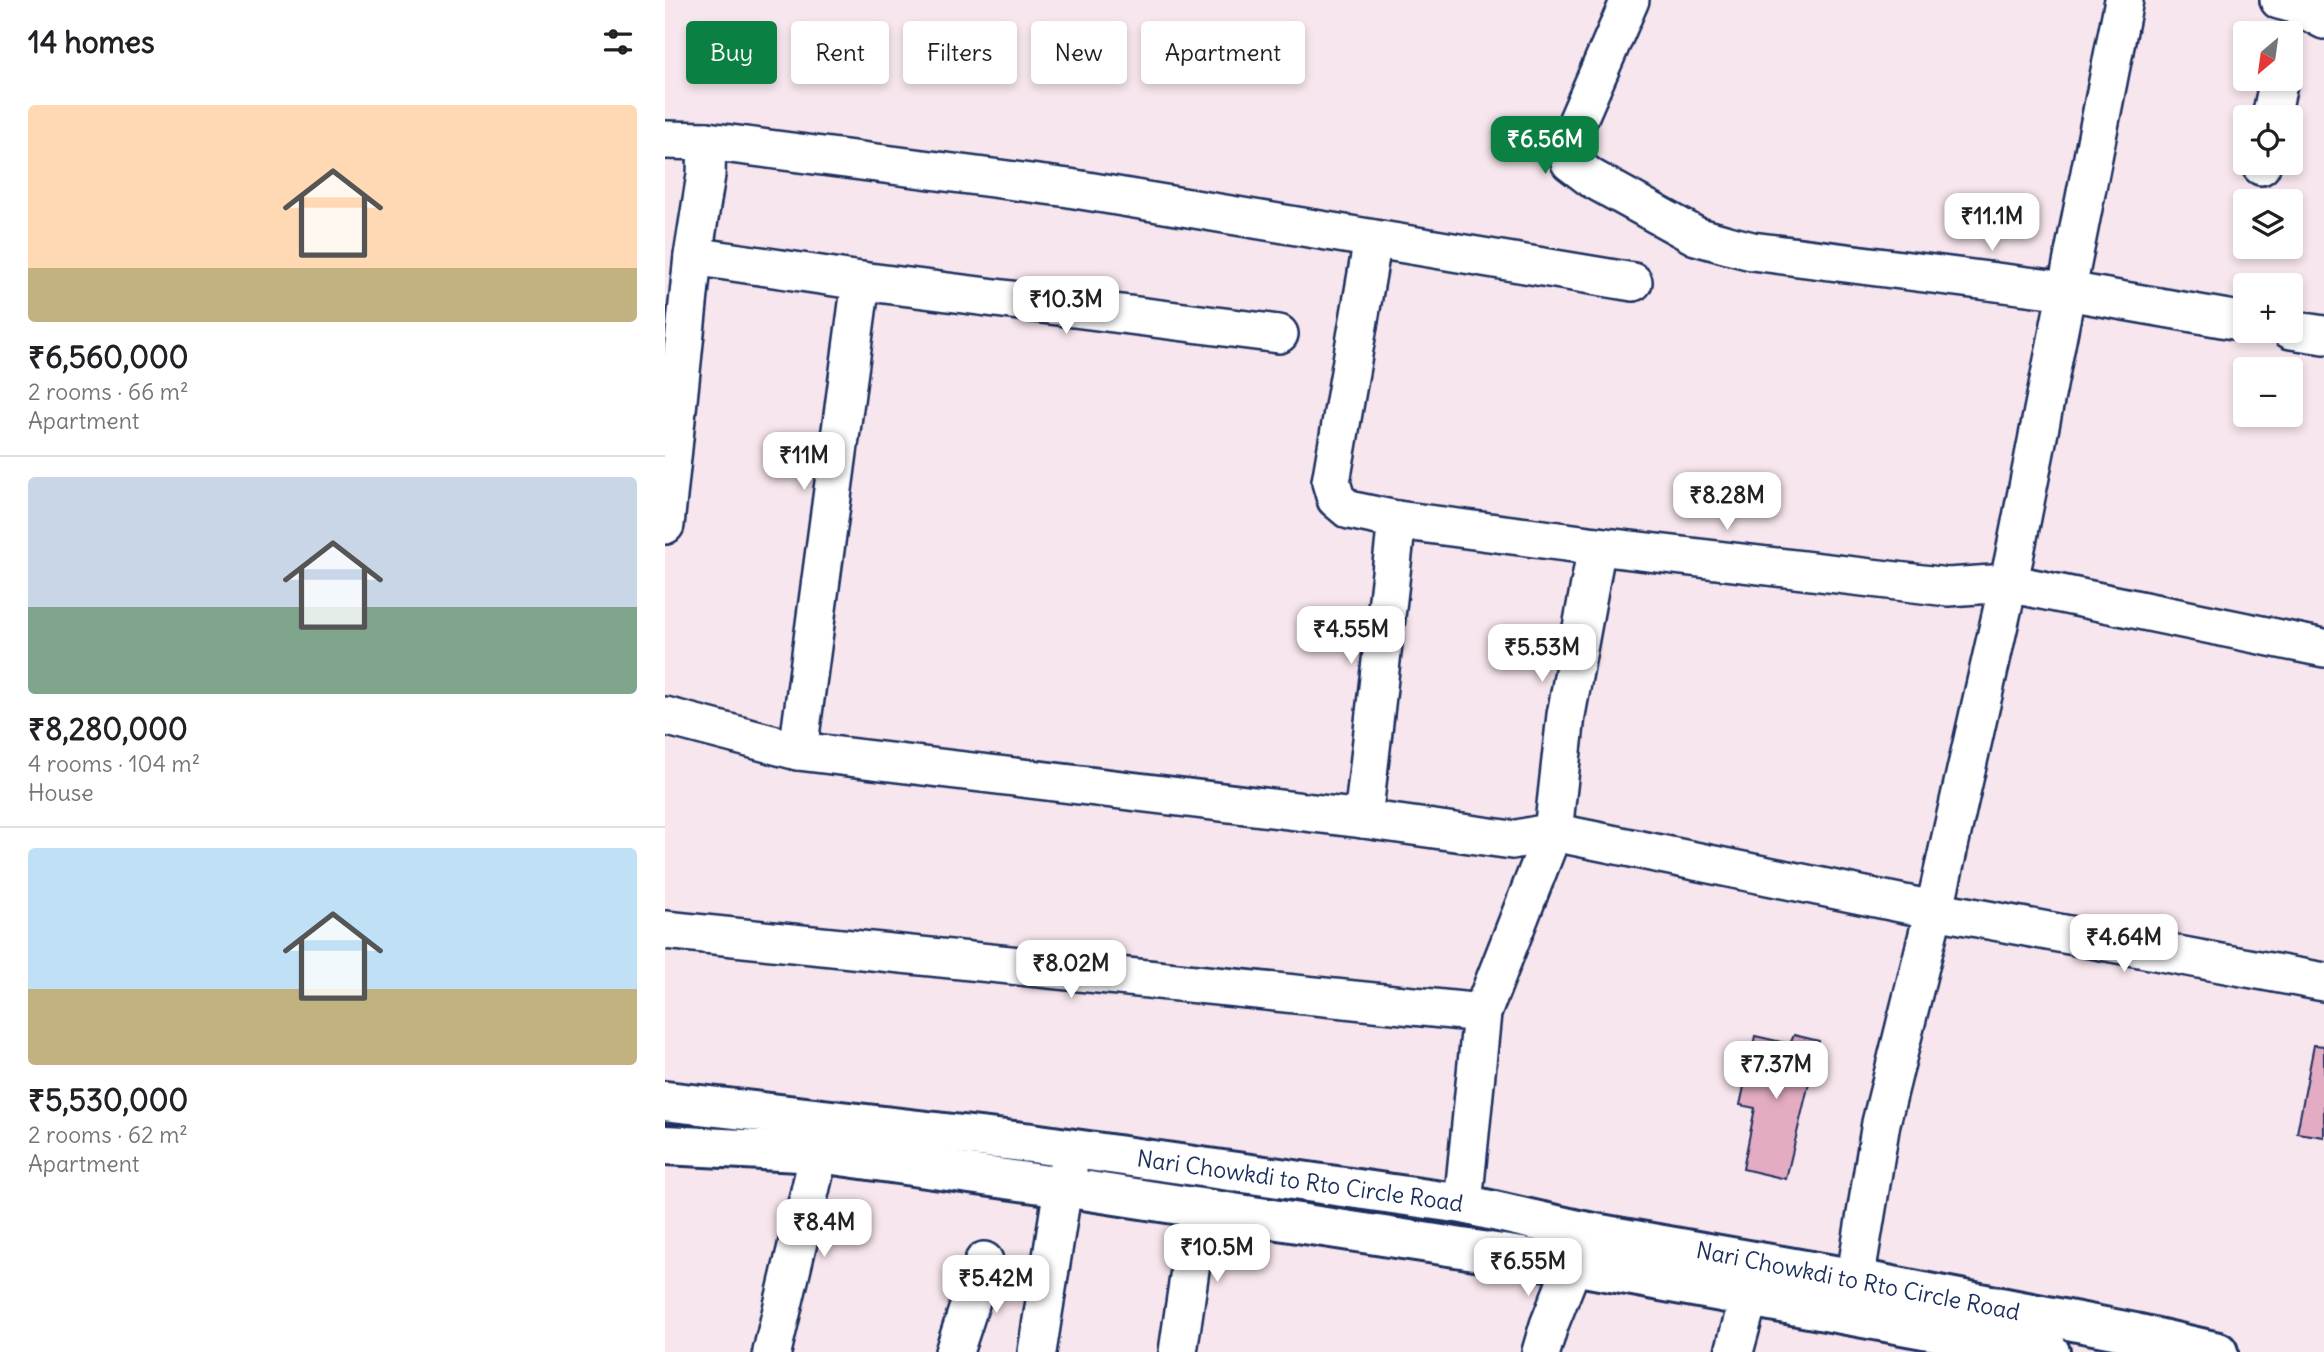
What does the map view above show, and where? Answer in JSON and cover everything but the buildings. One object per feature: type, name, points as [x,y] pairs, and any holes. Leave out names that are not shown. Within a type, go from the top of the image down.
[{"type":"highway","name":"Nari Chowkdi to Rto Circle Road","points":[[665,1101],[1073,1149],[1463,1204],[1853,1297],[2133,1343],[2218,1352]]},
{"type":"highway","points":[[665,1145],[819,1153],[1063,1187],[1573,1265],[1749,1297],[1853,1297],[2050,1352]]},
{"type":"street","points":[[1630,0],[1568,146],[1570,162],[1591,178],[1696,236],[1752,251],[2067,291],[2233,320]]},
{"type":"street","points":[[1853,1297],[1881,1123],[1934,910],[2008,583],[2124,0]]},
{"type":"street","points":[[665,140],[707,141],[1069,188],[1633,282]]},
{"type":"street","points":[[665,525],[693,256],[706,175],[707,141]]},
{"type":"street","points":[[1373,239],[1331,482],[1336,499],[1349,510],[1397,520],[1597,547],[1948,587],[2008,583],[2324,648]]},
{"type":"street","points":[[693,256],[861,281],[1279,334]]},
{"type":"street","points":[[798,751],[861,281]]},
{"type":"street","points":[[2303,332],[2324,335]]},
{"type":"street","points":[[1363,819],[1397,520]]},
{"type":"street","points":[[1463,1204],[1482,1013],[1553,832],[1566,715],[1597,547]]},
{"type":"street","points":[[665,716],[798,751],[1363,819],[1512,840],[1553,832],[1934,910],[2324,982]]},
{"type":"street","points":[[665,930],[1482,1013]]},
{"type":"street","points":[[1037,1352],[1063,1187],[1073,1149]]},
{"type":"street","points":[[772,1352],[819,1153]]},
{"type":"street","points":[[1178,1352],[1199,1208]]},
{"type":"street","points":[[954,1352],[983,1261]]},
{"type":"street","points":[[1541,1352],[1573,1265]]},
{"type":"street","points":[[1734,1352],[1749,1297]]}]
